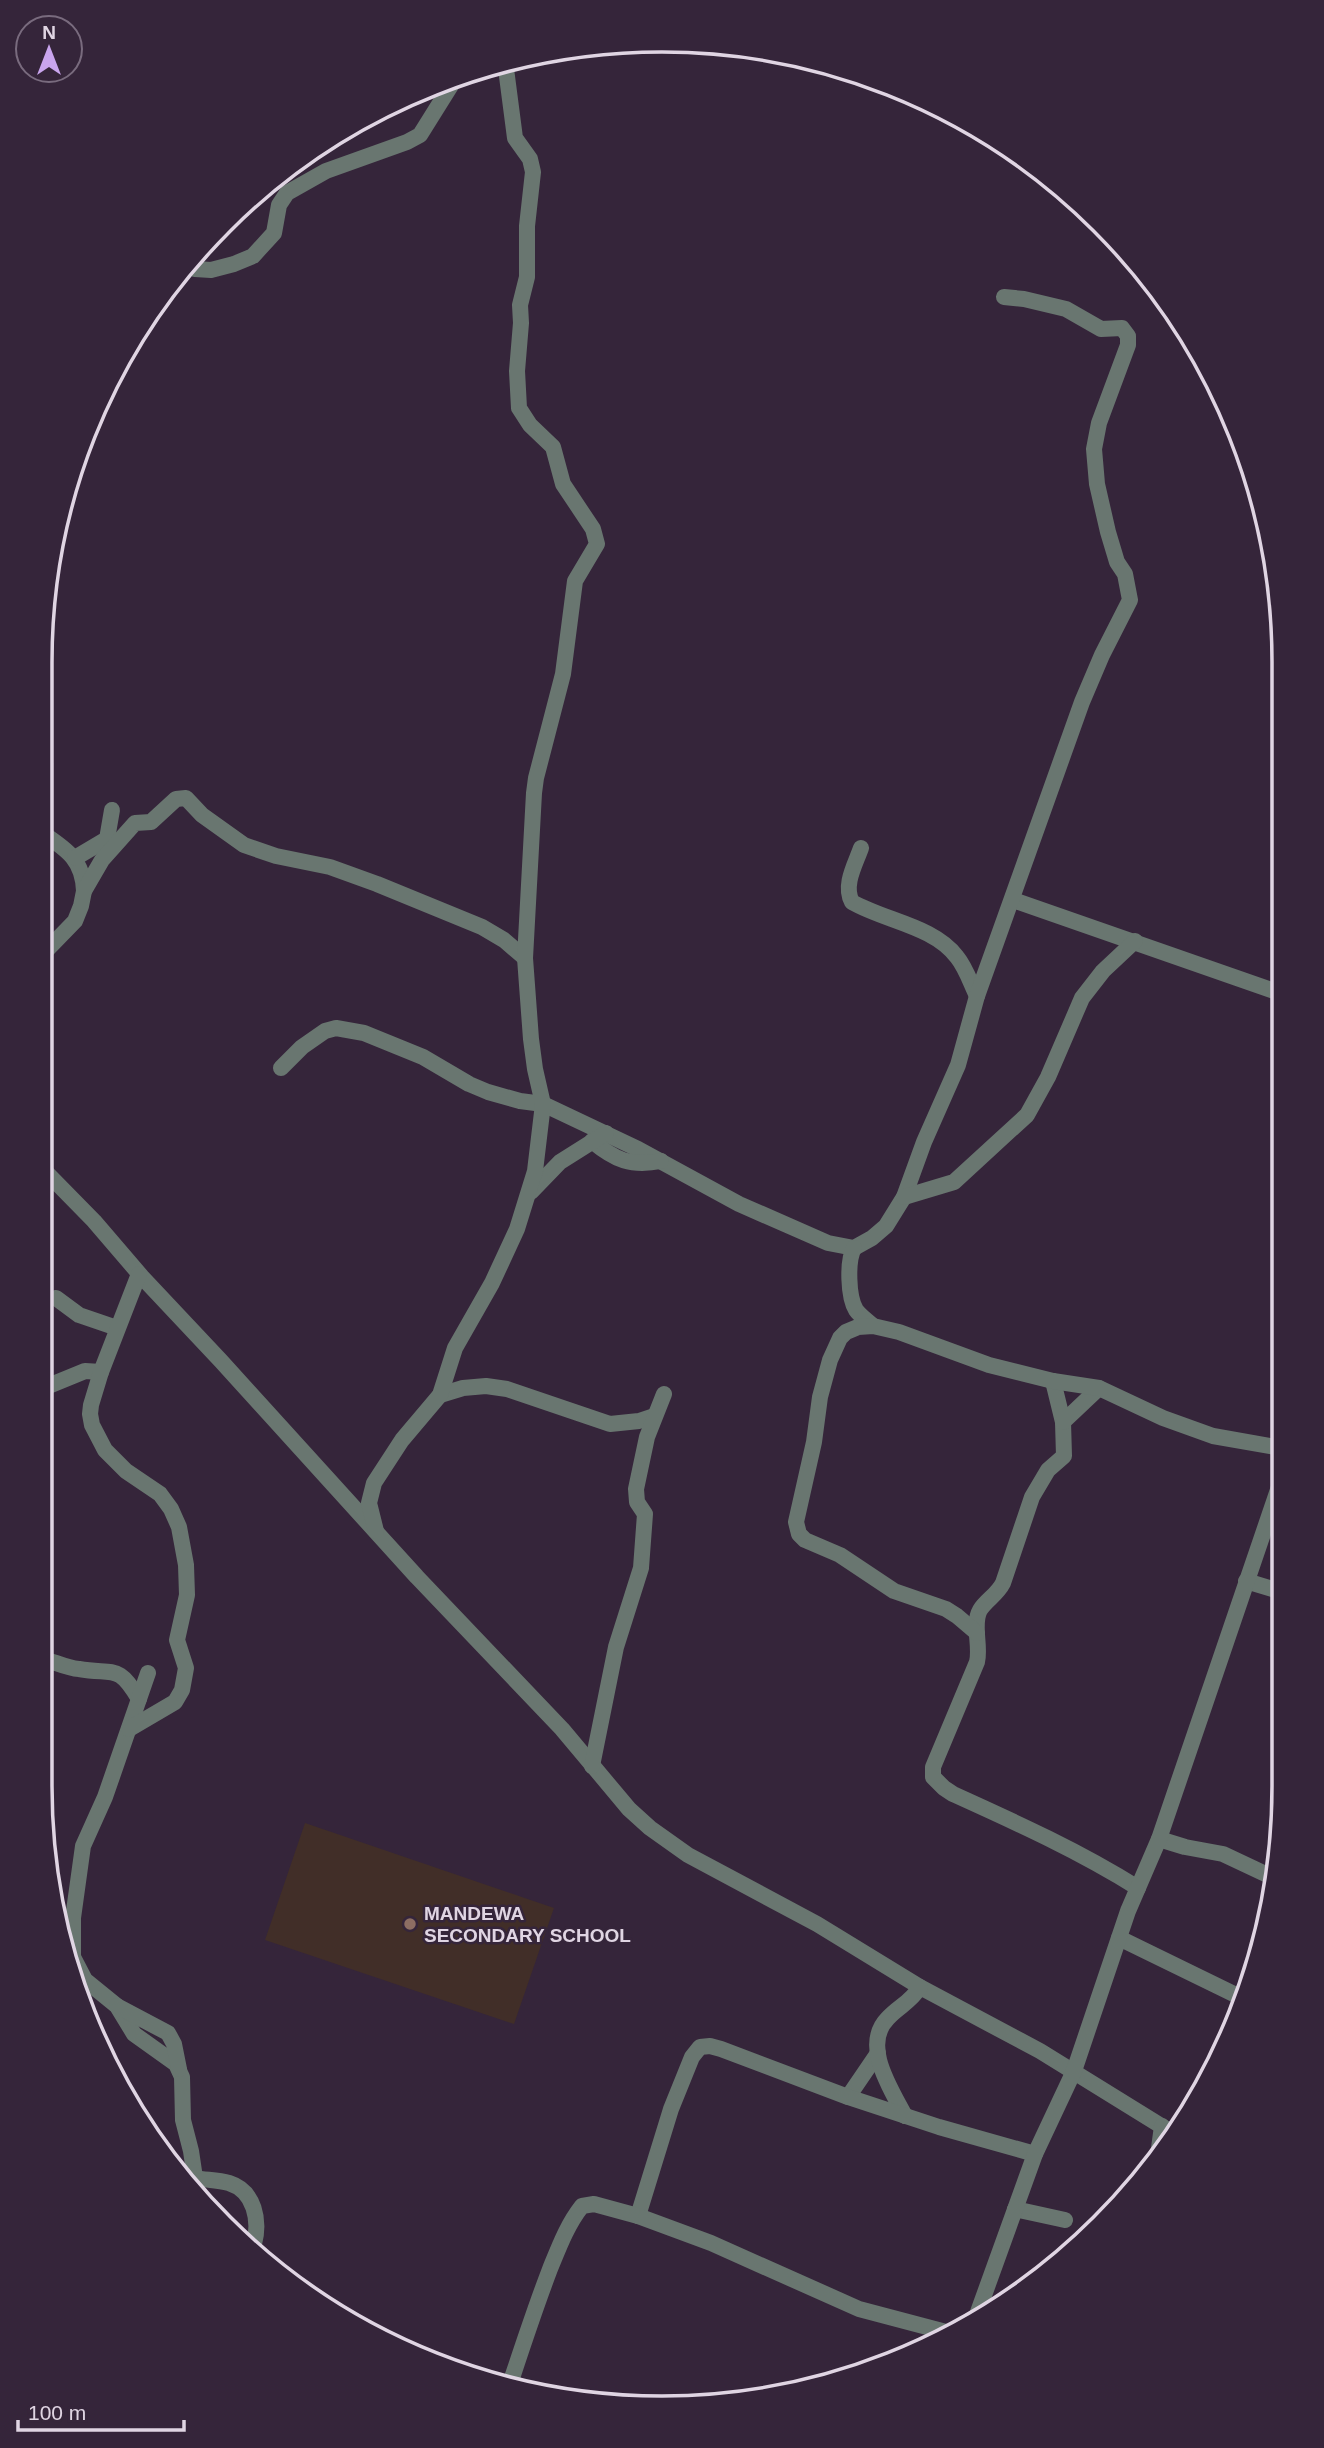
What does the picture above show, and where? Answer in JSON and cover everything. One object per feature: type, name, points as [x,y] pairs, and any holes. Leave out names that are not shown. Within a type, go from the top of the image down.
[{"type":"street","points":[[376,1531],[369,1503],[379,1474],[402,1440],[440,1395],[455,1348],[506,1254],[528,1196],[538,1153],[543,1104],[533,1059],[525,958],[536,778],[563,674],[575,581],[597,544],[593,529],[563,484],[553,447],[525,420],[519,408],[517,370],[520,305],[527,277],[527,226],[533,172],[530,159],[515,138],[506,72]]},
{"type":"street","points":[[196,269],[211,270],[253,256],[274,233],[279,205],[287,193],[326,171],[420,135],[446,93]]},
{"type":"street","points":[[873,1326],[855,1308],[849,1256],[854,1248],[886,1226],[904,1197],[924,1142],[958,1065],[977,996],[1082,702],[1130,600],[1125,574],[1117,562],[1108,532],[1097,484],[1094,449],[1099,423],[1128,345],[1128,336],[1122,328],[1101,329],[1066,309],[1004,297]]},
{"type":"street","points":[[84,891],[102,860],[132,826],[138,822],[151,822],[176,799],[183,798],[190,801],[221,830],[244,845],[276,856],[330,867],[377,884],[482,927],[505,940],[525,958]]},
{"type":"street","points":[[75,858],[107,839],[112,810]]},
{"type":"street","points":[[52,840],[75,858],[83,879],[84,891],[75,921],[52,945]]},
{"type":"street","points":[[861,848],[849,883],[848,894],[852,902],[925,934],[949,948],[959,960],[977,996]]},
{"type":"street","points":[[1013,900],[1272,990]]},
{"type":"street","points":[[904,1197],[954,1182],[1027,1115],[1037,1100],[1071,1021],[1091,984],[1135,942]]},
{"type":"street","points":[[281,1068],[302,1047],[325,1031],[335,1028],[350,1029],[423,1057],[488,1092],[543,1104],[599,1137],[661,1161],[750,1209],[828,1242],[854,1248]]},
{"type":"street","points":[[528,1196],[560,1162],[599,1137]]},
{"type":"street","points":[[52,1178],[474,1638],[562,1729],[629,1809],[667,1841],[817,1924],[920,1987],[1073,2071],[1166,2129]]},
{"type":"street","points":[[130,1729],[175,1702],[182,1690],[186,1668],[177,1640],[187,1595],[186,1564],[179,1527],[160,1494],[126,1471],[105,1450],[90,1415],[101,1372],[139,1274]]},
{"type":"street","points":[[56,1298],[79,1315],[117,1328]]},
{"type":"street","points":[[978,1633],[957,1616],[894,1591],[840,1555],[805,1540],[796,1529],[814,1442],[820,1397],[836,1345],[846,1332],[858,1327],[873,1326],[899,1332],[989,1365],[1053,1381],[1099,1388],[1163,1418],[1213,1436],[1272,1446]]},
{"type":"street","points":[[52,1384],[85,1371],[101,1372]]},
{"type":"street","points":[[1053,1381],[1063,1422],[1064,1456],[1048,1471],[1032,1497],[998,1594],[982,1606],[978,1613],[977,1662],[933,1767],[933,1777],[953,1794],[1033,1830],[1110,1870],[1138,1888]]},
{"type":"street","points":[[440,1395],[463,1388],[486,1386],[507,1389],[610,1424],[639,1421],[654,1416]]},
{"type":"street","points":[[1063,1422],[1099,1388]]},
{"type":"street","points":[[592,1766],[616,1647],[641,1568],[645,1514],[637,1502],[636,1489],[647,1437],[664,1394]]},
{"type":"street","points":[[986,2300],[1035,2154],[1073,2071],[1119,1938],[1159,1839],[1272,1507]]},
{"type":"street","points":[[1246,1581],[1272,1589]]},
{"type":"street","points":[[52,1662],[76,1669],[118,1673],[126,1678],[139,1699]]},
{"type":"street","points":[[72,1940],[83,1846],[130,1729],[148,1673]]},
{"type":"street","points":[[1159,1839],[1223,1854],[1265,1874]]},
{"type":"street","points":[[69,1926],[73,1918]]},
{"type":"street","points":[[1119,1938],[1234,1994]]},
{"type":"street","points":[[84,1978],[117,2006],[134,2034],[171,2059],[179,2070],[182,2077],[183,2120],[191,2151],[193,2175]]},
{"type":"street","points":[[905,2116],[882,2070],[878,2035],[888,2018],[913,1998],[920,1987]]},
{"type":"street","points":[[638,2216],[671,2109],[692,2057],[700,2047],[721,2049],[848,2097],[1035,2154]]},
{"type":"street","points":[[848,2097],[878,2053]]},
{"type":"street","points":[[200,2183],[230,2184],[246,2195],[257,2219],[255,2239]]},
{"type":"street","points":[[512,2377],[542,2289],[572,2218],[582,2206],[594,2204],[638,2216],[766,2266],[859,2309],[938,2330]]},
{"type":"street","points":[[1015,2209],[1065,2220]]},
{"type":"shaded area","name":"MANDEWA SECONDARY SCHOOL","points":[[305,1823],[554,1908],[514,2024],[265,1940]]},
{"type":"place","name":"MANDEWA SECONDARY SCHOOL","points":[[410,1924]]}]
